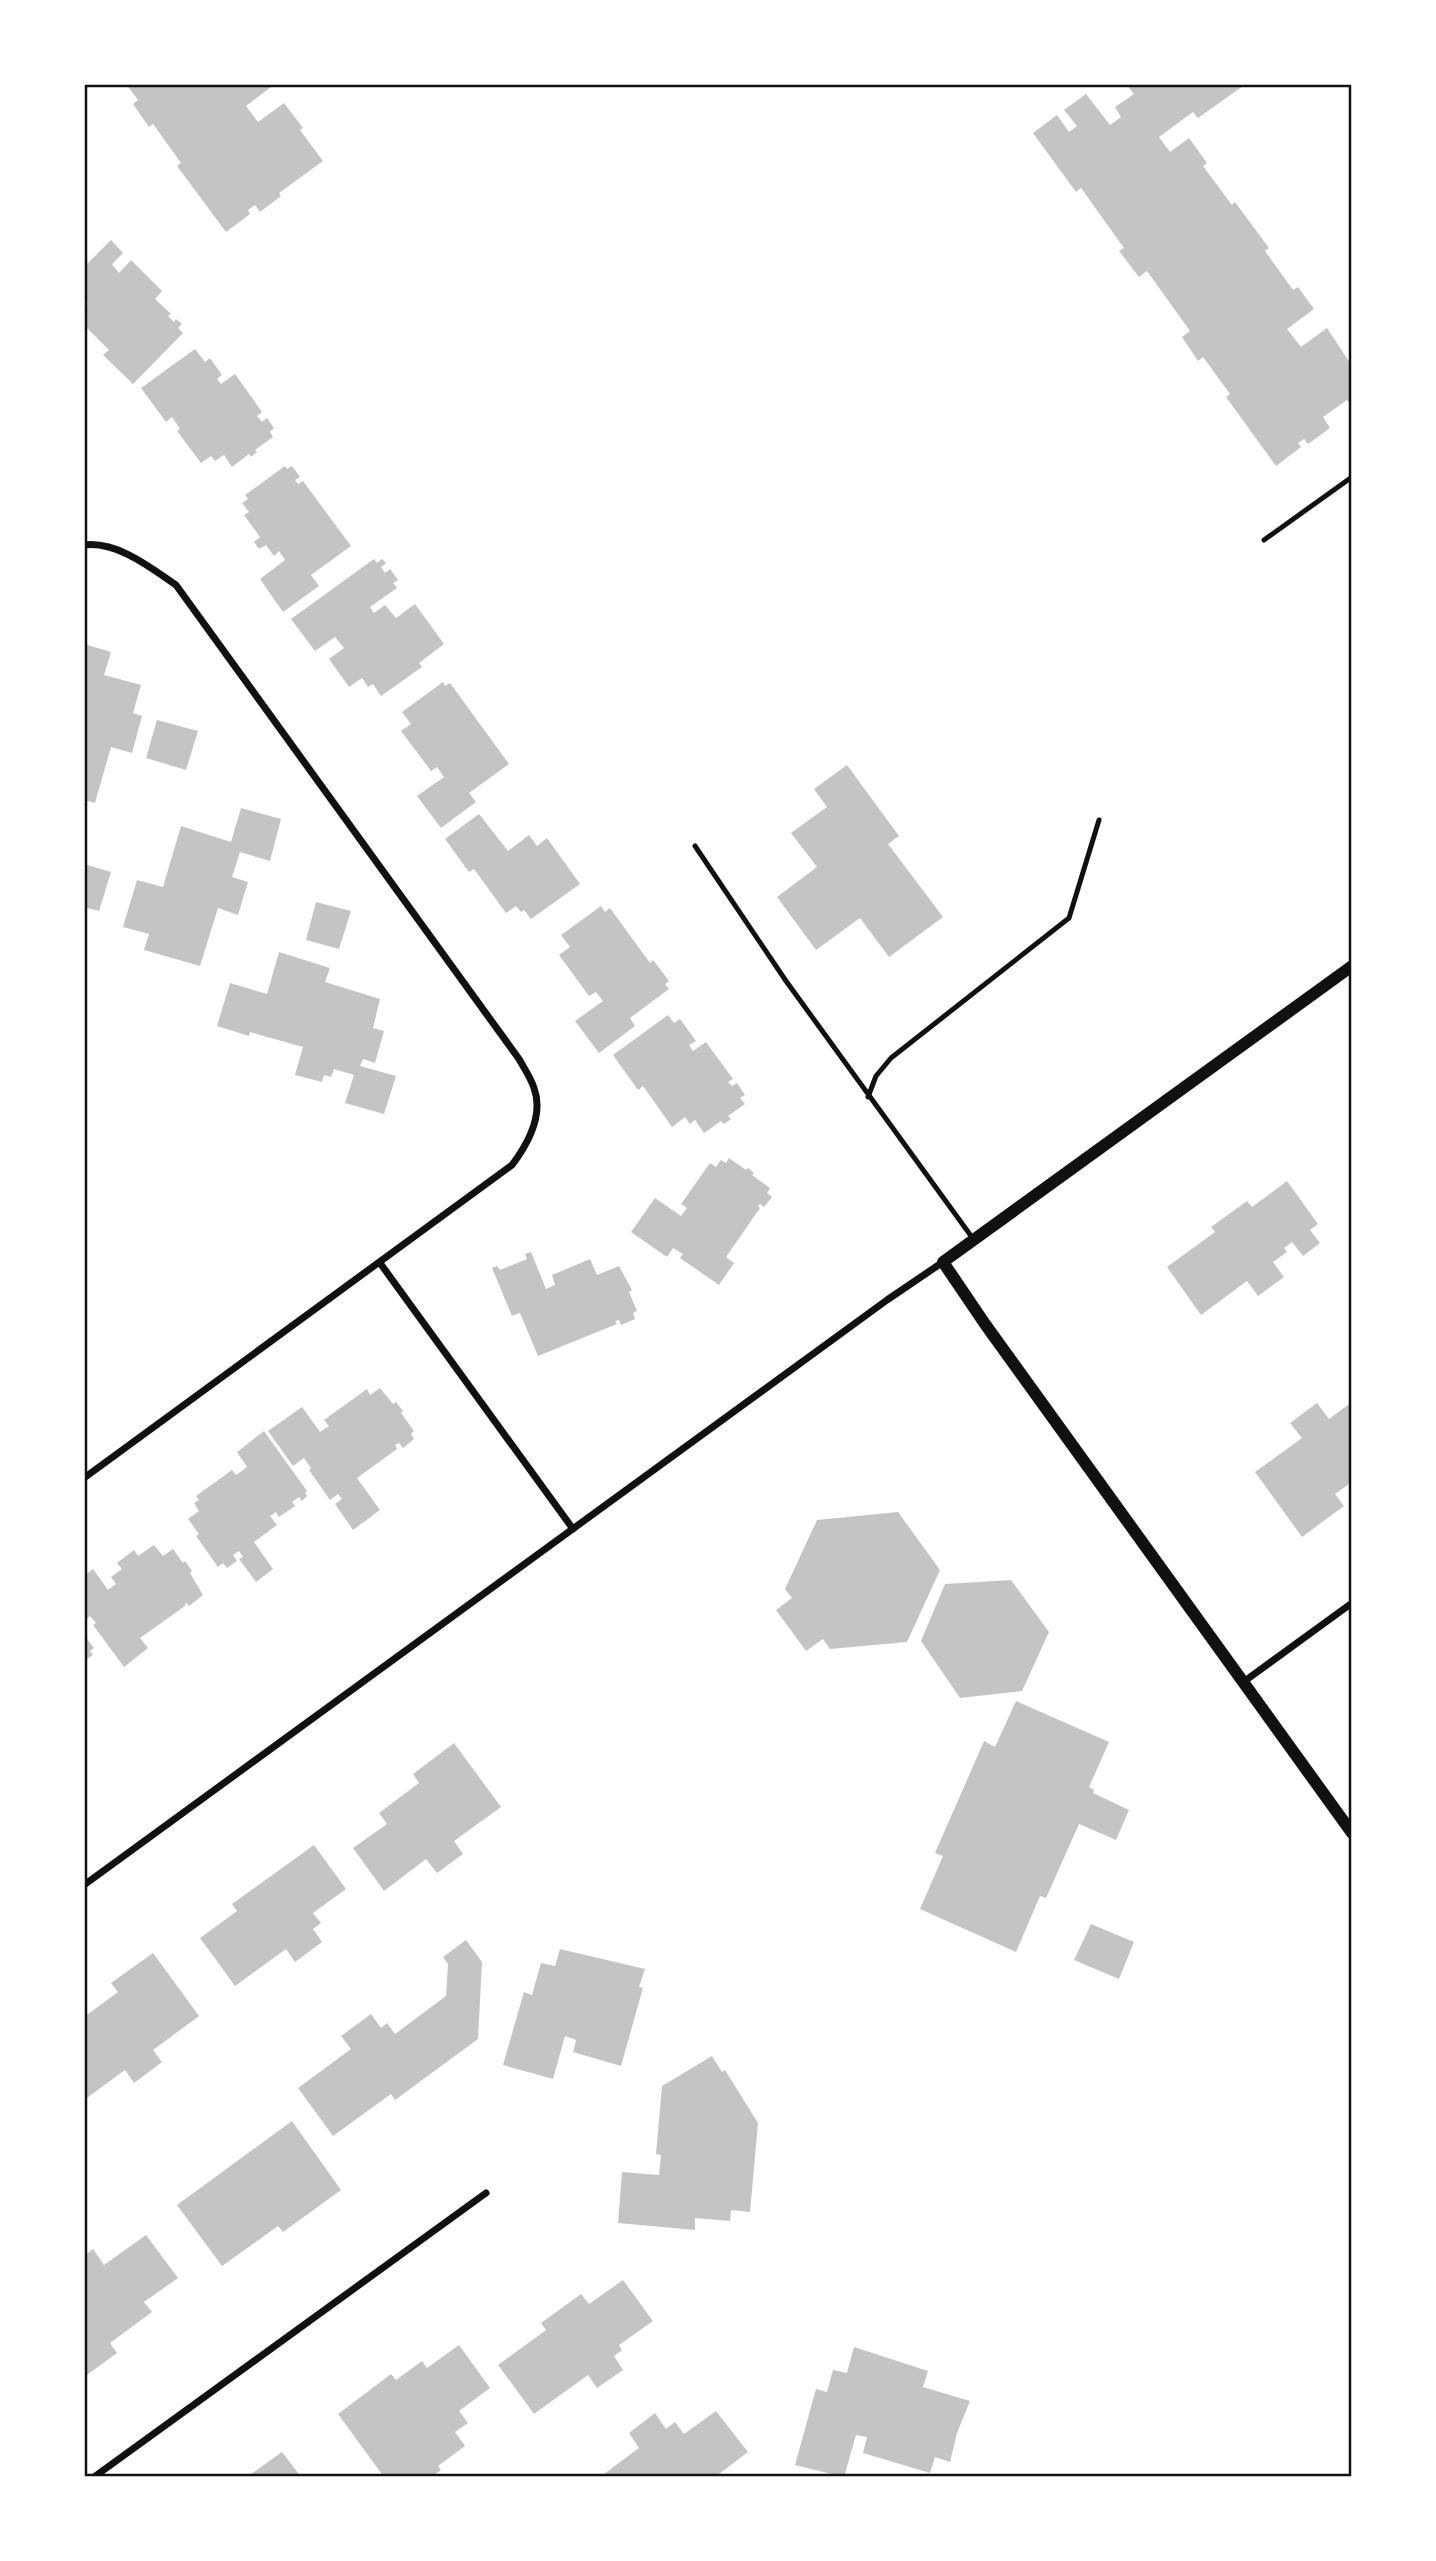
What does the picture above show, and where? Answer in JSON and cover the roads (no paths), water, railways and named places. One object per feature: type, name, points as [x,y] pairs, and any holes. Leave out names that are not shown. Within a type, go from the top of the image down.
[{"type":"street","points":[[84,545],[99,543],[144,562],[176,585],[519,1059],[535,1091],[535,1121],[526,1146],[512,1165],[84,1478]]},
{"type":"street","points":[[84,1885],[887,1300],[1352,966]]},
{"type":"street","points":[[943,1262],[1352,1833]]},
{"type":"street","points":[[380,1263],[573,1529]]},
{"type":"street","points":[[1242,1683],[1352,1603]]},
{"type":"street","points":[[94,2477],[485,2193]]},
{"type":"lane","points":[[1264,540],[1352,477]]},
{"type":"lane","points":[[868,1097],[876,1076],[891,1058],[1069,918],[1099,820]]},
{"type":"lane","points":[[695,846],[868,1097],[974,1240]]}]
